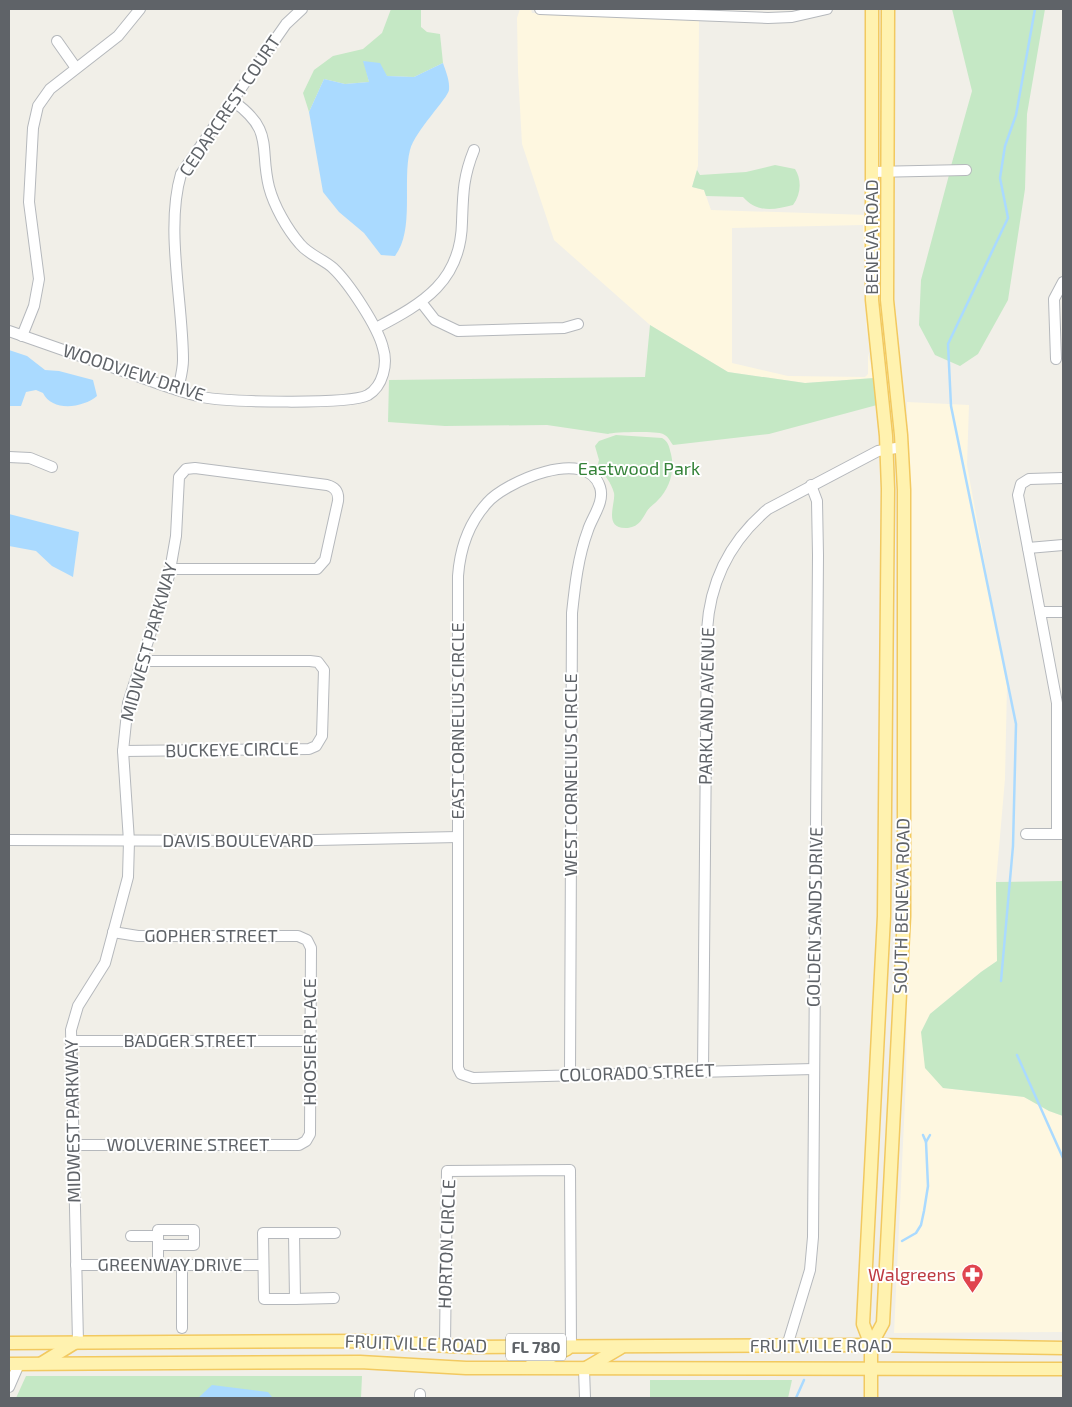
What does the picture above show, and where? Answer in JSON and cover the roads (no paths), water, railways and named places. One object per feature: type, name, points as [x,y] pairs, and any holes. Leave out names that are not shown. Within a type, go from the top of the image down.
[{"type":"main road","name":"BENEVA ROAD","points":[[872,9],[872,300],[888,464]]},
{"type":"main road","name":"BENEVA ROAD","points":[[888,9],[888,308],[903,464]]},
{"type":"main road","name":"SOUTH BENEVA ROAD","points":[[871,1398],[871,1345],[863,1324],[884,916],[888,464]]},
{"type":"main road","name":"SOUTH BENEVA ROAD","points":[[871,1345],[883,1323],[904,916],[903,464]]},
{"type":"main road","name":"FRUITVILLE ROAD","points":[[9,1343],[362,1341],[444,1346],[871,1345],[1063,1348]]},
{"type":"main road","points":[[40,1364],[78,1342]]},
{"type":"main road","points":[[527,1368],[571,1347]]},
{"type":"main road","points":[[584,1369],[622,1347]]},
{"type":"main road","name":"FRUITVILLE ROAD","points":[[14,1364],[360,1362],[466,1368],[1063,1369]]},
{"type":"street","points":[[22,336],[34,306],[39,279],[29,202],[34,120],[38,106],[50,89],[118,36],[140,9]]},
{"type":"street","name":"CEDARCREST COURT","points":[[178,390],[183,362],[176,234],[178,185],[186,165],[286,24],[302,9]]},
{"type":"street","points":[[540,9],[779,18],[827,9]]},
{"type":"street","points":[[57,41],[76,68]]},
{"type":"street","name":"WOODVIEW DRIVE","points":[[9,331],[203,397],[233,401],[359,398],[372,391],[382,378],[384,352],[376,328],[339,275],[328,264],[310,253],[295,237],[271,195],[263,136],[249,115],[233,101]]},
{"type":"street","points":[[376,328],[421,302],[441,284],[456,261],[461,239],[462,194],[466,170],[474,150]]},
{"type":"street","points":[[872,172],[966,170]]},
{"type":"street","points":[[1056,359],[1054,299],[1063,282]]},
{"type":"street","points":[[421,302],[435,320],[458,331],[564,328],[578,324]]},
{"type":"street","name":"PARKLAND AVENUE","points":[[703,1071],[707,630],[709,604],[721,567],[741,534],[768,509],[878,451],[902,447]]},
{"type":"street","points":[[9,457],[30,458],[52,467]]},
{"type":"street","name":"MIDWEST PARKWAY","points":[[78,1342],[70,1041],[78,1006],[105,963],[128,877],[129,841],[123,751],[128,703],[171,570],[177,526],[179,477],[182,471],[195,468],[327,485],[334,488],[338,498],[325,560],[317,569],[171,570]]},
{"type":"street","name":"EAST CORNELIUS CIRCLE","points":[[456,1070],[458,576],[464,540],[475,518],[488,502],[517,481],[548,471],[575,469],[587,472],[597,481]]},
{"type":"street","points":[[1026,834],[1060,834],[1060,746],[1057,703],[1058,679],[1040,612],[1018,495],[1021,484],[1029,479],[1063,478]]},
{"type":"street","name":"WEST CORNELIUS CIRCLE","points":[[570,1075],[572,613],[581,553],[601,497],[597,481]]},
{"type":"street","name":"GOLDEN SANDS DRIVE","points":[[787,1346],[802,1298],[812,1255],[818,545],[817,501],[811,485]]},
{"type":"street","points":[[1028,548],[1063,545]]},
{"type":"street","points":[[1040,612],[1063,612]]},
{"type":"street","name":"BUCKEYE CIRCLE","points":[[123,751],[309,749],[319,744],[322,736],[324,670],[318,662],[141,661]]},
{"type":"street","name":"DAVIS BOULEVARD","points":[[14,839],[269,841],[458,837]]},
{"type":"street","name":"GOPHER STREET","points":[[113,932],[138,936],[298,936],[308,940]]},
{"type":"street","name":"HOOSIER PLACE","points":[[303,1143],[310,1134],[310,948],[308,940]]},
{"type":"street","name":"BADGER STREET","points":[[70,1041],[310,1041]]},
{"type":"street","name":"COLORADO STREET","points":[[456,1070],[473,1078],[814,1069]]},
{"type":"street","name":"WOLVERINE STREET","points":[[73,1145],[303,1143]]},
{"type":"street","name":"HORTON CIRCLE","points":[[444,1346],[447,1171],[570,1170],[571,1347]]},
{"type":"street","points":[[334,1298],[264,1299],[263,1233],[335,1233]]},
{"type":"street","points":[[294,1233],[295,1299]]},
{"type":"street","points":[[131,1236],[158,1240],[158,1266]]},
{"type":"street","name":"GREENWAY DRIVE","points":[[76,1266],[264,1265]]},
{"type":"street","points":[[182,1266],[182,1328]]},
{"type":"street","points":[[9,1386],[14,1364]]},
{"type":"street","points":[[584,1369],[585,1398]]},
{"type":"water","points":[[363,61],[380,63],[387,76],[414,77],[443,63],[448,76],[449,90],[447,94],[418,134],[410,150],[405,233],[395,256],[381,255],[364,233],[339,212],[323,192],[309,112],[324,79],[345,84],[369,82]]},
{"type":"water","points":[[9,350],[27,356],[45,370],[59,371],[93,380],[97,396],[84,403],[68,406],[53,403],[43,393],[36,390],[26,392],[21,406],[9,406]]},
{"type":"water","points":[[9,514],[79,532],[73,577],[52,566],[36,551],[9,546]]},
{"type":"water","points":[[212,1385],[268,1392],[273,1398],[198,1398]]},
{"type":"waterway","points":[[1001,981],[1013,846],[1016,724],[951,406],[948,344],[1008,218],[1000,178],[1005,146],[1016,115],[1035,9]]},
{"type":"waterway","points":[[1017,1055],[1063,1158]]},
{"type":"waterway","points":[[902,1241],[916,1233],[921,1225],[924,1211],[928,1186],[926,1142],[923,1135]]},
{"type":"waterway","points":[[926,1142],[930,1135]]},
{"type":"waterway","points":[[796,1398],[804,1380]]},
{"type":"place","name":"Walgreens","points":[[972,1294]]},
{"type":"park label","name":"Eastwood Park","points":[[639,469]]}]
